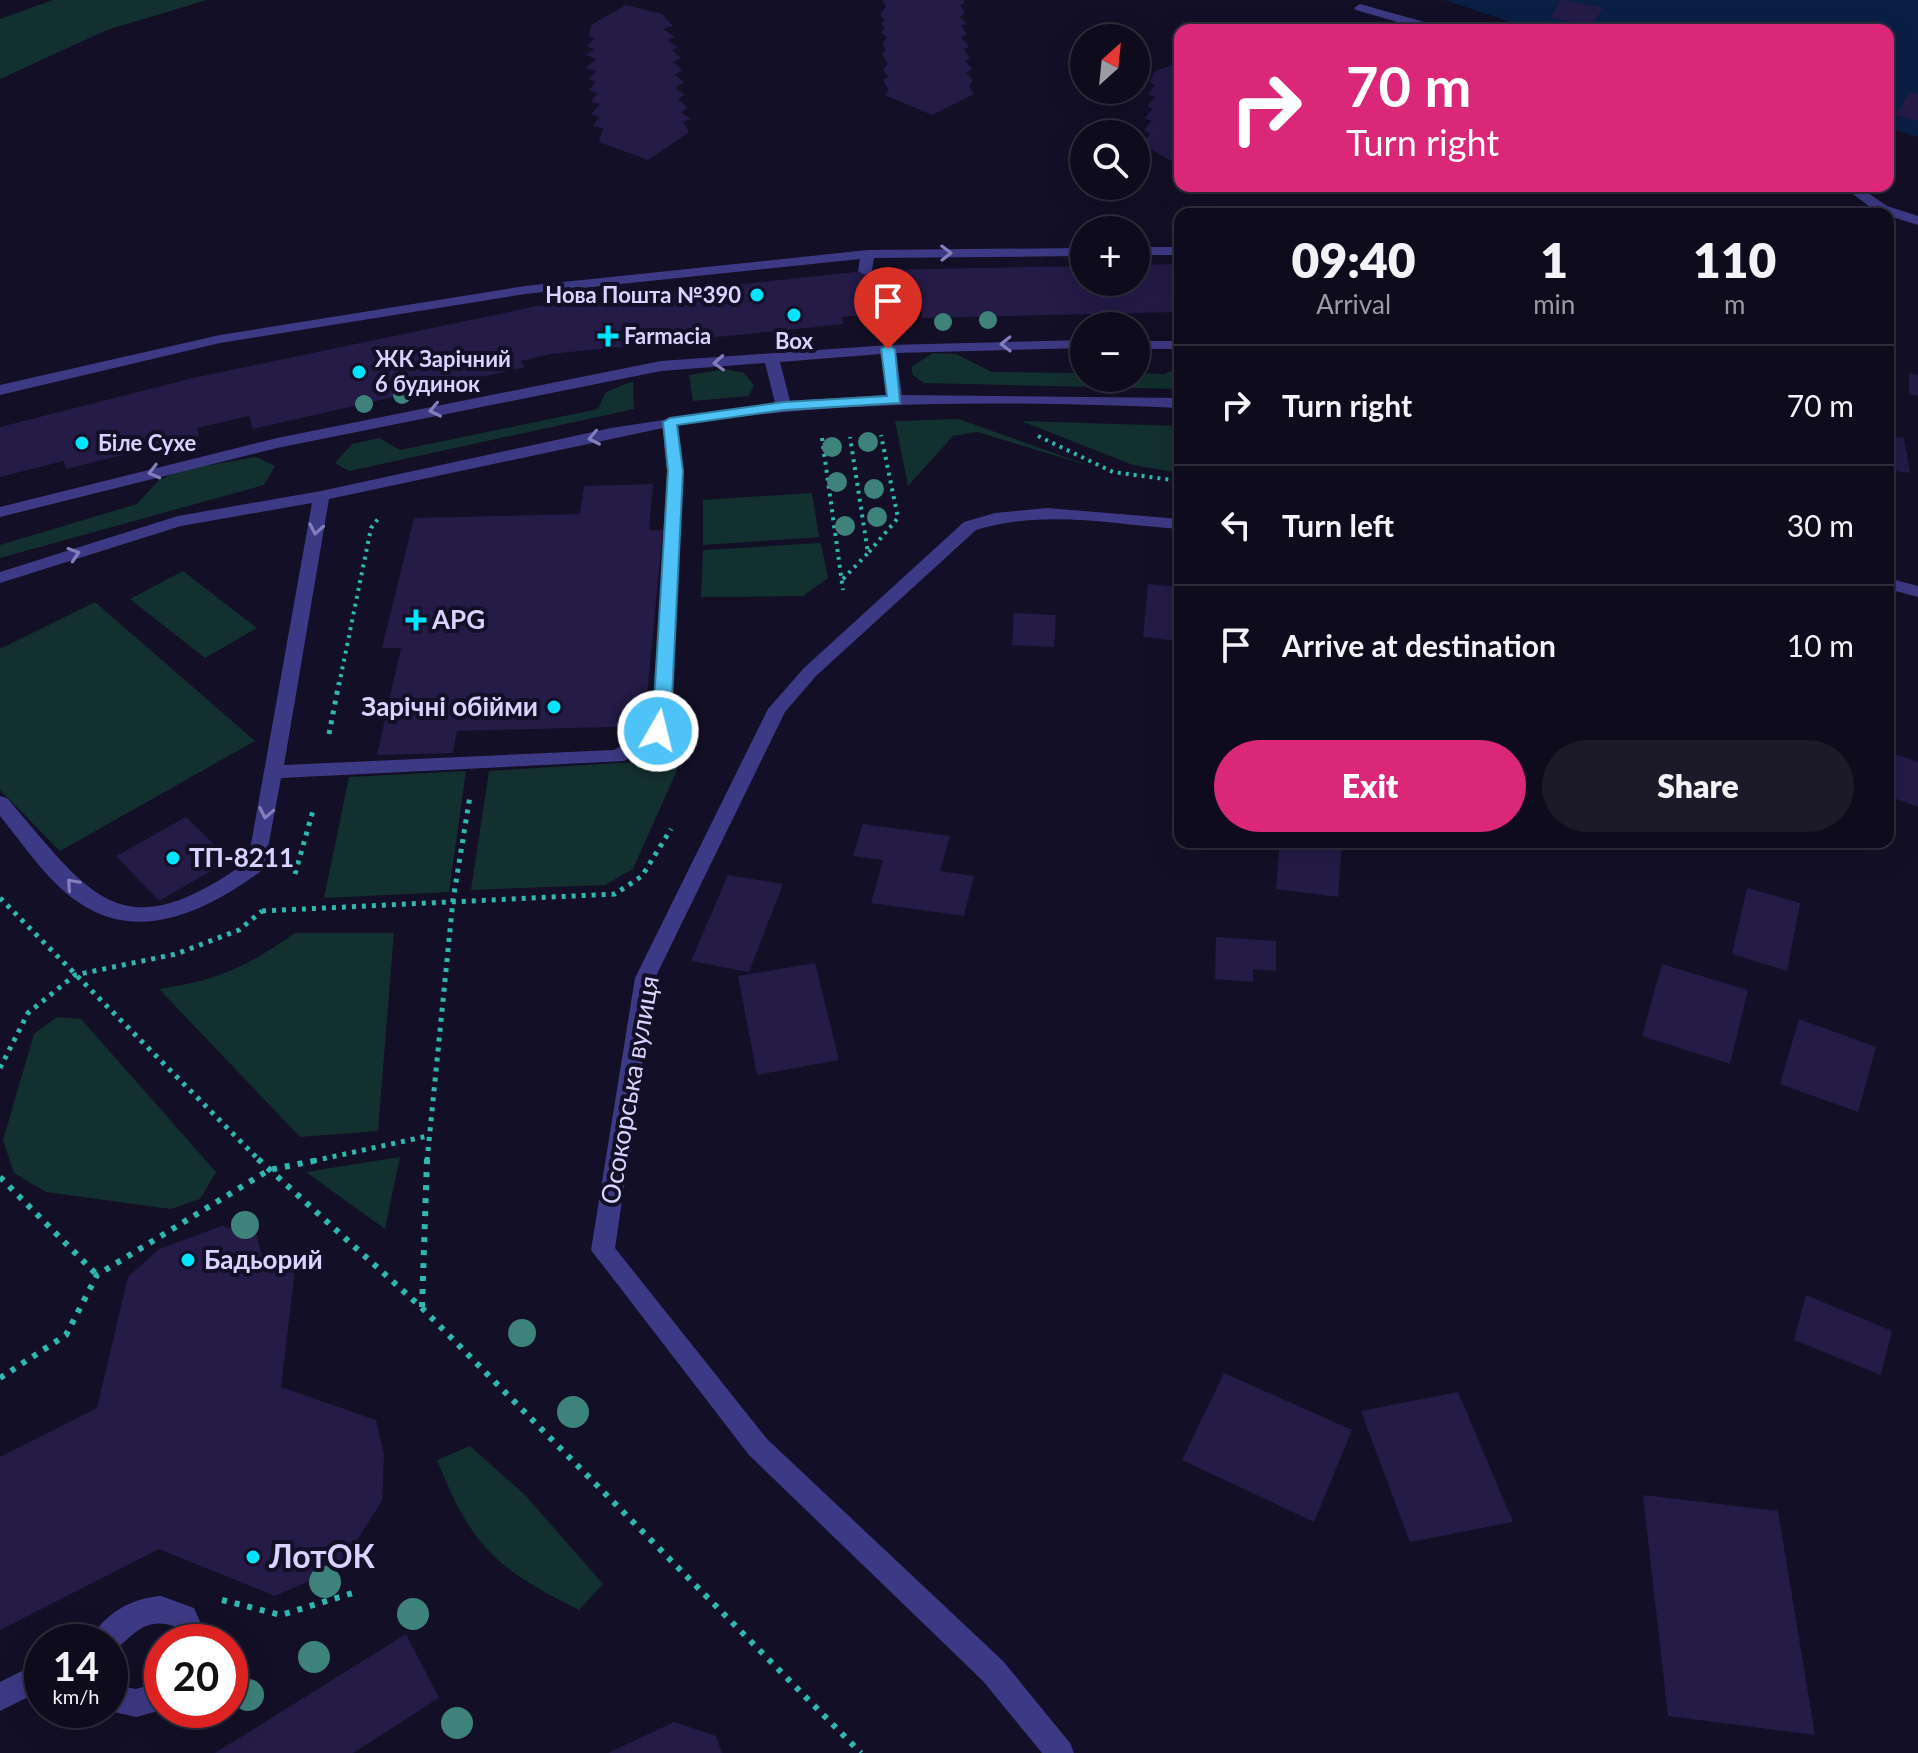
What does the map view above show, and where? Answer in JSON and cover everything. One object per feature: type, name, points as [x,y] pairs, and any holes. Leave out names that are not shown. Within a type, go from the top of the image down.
[{"type":"street","points":[[1360,8],[1417,24]]},
{"type":"street","points":[[1858,192],[1881,208]]},
{"type":"street","points":[[1894,213],[1918,221]]},
{"type":"street","points":[[1150,251],[1174,251]]},
{"type":"street","points":[[0,390],[220,339],[510,292],[868,254],[1070,252]]},
{"type":"street","points":[[865,271],[868,254]]},
{"type":"street","points":[[0,512],[262,446],[661,366],[772,361],[888,349],[1070,344]]},
{"type":"street","points":[[1150,345],[1174,345]]},
{"type":"street","points":[[888,349],[895,400]]},
{"type":"street","points":[[772,361],[784,406]]},
{"type":"street","points":[[0,578],[178,521],[321,496],[670,422],[784,406],[895,400],[1057,398],[1174,403]]},
{"type":"street","points":[[274,772],[617,756],[658,731],[662,719],[675,471],[670,422]]},
{"type":"street","points":[[0,803],[86,899],[122,915],[168,914],[223,890],[257,864],[321,496]]},
{"type":"street","name":"Осокорська вулиця","points":[[1060,1753],[993,1671],[758,1447],[603,1250],[645,978],[777,709],[810,672],[970,526],[999,515],[1052,514],[1174,524]]},
{"type":"street","points":[[1894,585],[1918,592]]},
{"type":"street","points":[[121,1624],[128,1617],[158,1609],[184,1617],[187,1624]]},
{"type":"street","points":[[0,1697],[24,1684]]},
{"type":"path","points":[[868,553],[847,415],[876,412],[895,400]]},
{"type":"path","points":[[784,406],[819,418],[845,602]]},
{"type":"path","points":[[842,580],[898,518],[876,412]]},
{"type":"path","points":[[1027,432],[1113,472],[1174,480]]},
{"type":"path","points":[[1153,477],[1154,469]]},
{"type":"path","points":[[290,881],[299,869],[371,528],[381,515]]},
{"type":"path","points":[[422,1308],[428,1136],[453,900],[475,762]]},
{"type":"path","points":[[262,911],[624,891],[644,877],[676,821]]},
{"type":"path","points":[[0,898],[269,1170],[422,1308],[861,1753]]},
{"type":"path","points":[[0,1068],[28,1013],[75,975],[176,954],[239,930],[272,902]]},
{"type":"path","points":[[0,1378],[66,1335],[97,1275],[269,1170],[428,1136]]},
{"type":"path","points":[[0,1177],[97,1275]]},
{"type":"green space","points":[[53,0],[207,0],[107,30],[0,79],[0,19]]},
{"type":"green space","points":[[933,353],[956,354],[992,372],[1070,373],[1070,386],[924,383],[913,375],[911,367]]},
{"type":"green space","points":[[725,369],[744,373],[754,385],[749,396],[693,401],[689,375]]},
{"type":"green space","points":[[1174,370],[1174,389],[1150,388],[1150,374],[1164,374]]},
{"type":"green space","points":[[633,381],[634,409],[349,471],[335,463],[352,444],[379,438],[400,450],[598,409],[606,392]]},
{"type":"green space","points":[[959,419],[1093,467],[977,432],[953,436],[908,486],[895,421]]},
{"type":"green space","points":[[1021,421],[1174,426],[1174,472],[1133,465]]},
{"type":"green space","points":[[256,457],[275,466],[264,485],[0,558],[0,545],[137,504],[159,480],[181,470]]},
{"type":"green space","points":[[812,493],[819,537],[703,545],[703,500]]},
{"type":"green space","points":[[821,543],[828,578],[803,596],[701,597],[703,550]]},
{"type":"green space","points":[[183,571],[257,628],[205,658],[130,599]]},
{"type":"green space","points":[[95,602],[255,741],[60,851],[0,790],[0,649]]},
{"type":"green space","points":[[682,759],[633,869],[605,885],[471,890],[489,771]]},
{"type":"green space","points":[[466,771],[449,892],[324,898],[349,777]]},
{"type":"green space","points":[[295,933],[394,933],[378,1131],[300,1137],[159,989],[199,981],[231,970],[262,955]]},
{"type":"green space","points":[[57,1017],[81,1019],[216,1172],[200,1199],[171,1209],[46,1192],[14,1173],[3,1140],[34,1034]]},
{"type":"green space","points":[[400,1157],[385,1229],[306,1172]]},
{"type":"green space","points":[[470,1446],[525,1495],[603,1584],[579,1610],[506,1567],[475,1535],[437,1460]]},
{"type":"water","points":[[1445,0],[1918,0],[1918,137],[1894,130],[1894,24],[1516,24]]},
{"type":"building","points":[[882,0],[963,0],[966,3],[960,5],[965,13],[960,17],[967,24],[961,26],[967,34],[961,37],[969,47],[964,49],[970,58],[965,61],[972,69],[966,73],[973,80],[969,86],[974,94],[932,115],[885,95],[889,90],[883,80],[888,77],[883,69],[888,64],[882,54],[886,50],[882,43],[887,38],[881,32],[885,29],[881,23],[885,21],[880,14],[886,7]]},
{"type":"building","points":[[1560,0],[1603,7],[1594,24],[1551,18]]},
{"type":"building","points":[[626,5],[662,14],[673,26],[663,29],[675,37],[667,40],[678,47],[672,50],[681,58],[673,62],[682,70],[675,75],[684,82],[675,88],[685,95],[678,99],[688,108],[681,112],[691,119],[683,122],[689,132],[648,160],[599,142],[603,128],[593,126],[599,117],[591,114],[600,104],[591,102],[597,93],[589,90],[596,82],[588,79],[597,71],[586,68],[596,59],[586,55],[594,49],[586,46],[595,39],[589,36],[591,25]]},
{"type":"building","points":[[1174,64],[1174,163],[1150,149],[1151,121],[1144,118],[1153,109],[1147,106],[1155,97],[1150,95],[1155,85],[1150,80],[1155,71]]},
{"type":"building","points":[[1910,92],[1918,94],[1918,121],[1895,115]]},
{"type":"building","name":"ЖК Зарічний 6 будинок","points":[[1174,264],[1174,312],[1070,312],[1070,315],[922,318],[922,312],[873,314],[842,317],[844,324],[551,354],[521,361],[525,367],[253,429],[249,416],[197,428],[199,436],[66,469],[64,461],[0,477],[0,427],[193,378],[537,306],[873,270],[1070,266],[1070,296],[1150,296],[1150,265]]},
{"type":"building","points":[[1909,373],[1918,375],[1918,396],[1909,394]]},
{"type":"building","points":[[1894,437],[1904,438],[1910,473],[1894,471]]},
{"type":"building","points":[[653,484],[649,530],[663,530],[644,726],[457,731],[453,753],[377,755],[401,648],[382,648],[414,518],[580,514],[584,486]]},
{"type":"building","points":[[1148,584],[1174,586],[1174,640],[1143,637]]},
{"type":"building","points":[[1014,613],[1056,615],[1054,647],[1012,645]]},
{"type":"building","points":[[1895,754],[1918,762],[1918,807],[1894,798]]},
{"type":"building","name":"ТП-8211","points":[[186,817],[230,860],[159,901],[116,856]]},
{"type":"building","points":[[863,824],[950,836],[940,871],[974,876],[964,916],[871,903],[883,860],[853,856]]},
{"type":"building","points":[[1279,848],[1342,848],[1338,897],[1276,889]]},
{"type":"building","points":[[728,875],[783,884],[749,972],[691,961]]},
{"type":"building","points":[[1747,888],[1800,903],[1787,971],[1732,954]]},
{"type":"building","points":[[1216,937],[1276,941],[1276,971],[1253,969],[1253,982],[1215,979]]},
{"type":"building","points":[[815,963],[839,1060],[757,1075],[738,976]]},
{"type":"building","points":[[1662,964],[1748,990],[1730,1064],[1642,1036]]},
{"type":"building","points":[[1799,1019],[1876,1047],[1858,1112],[1780,1084]]},
{"type":"building","points":[[222,1226],[257,1236],[261,1253],[296,1261],[281,1387],[376,1420],[384,1454],[382,1501],[339,1568],[275,1596],[159,1549],[0,1630],[0,1457],[97,1408],[128,1277],[159,1249]]},
{"type":"building","points":[[1806,1295],[1892,1331],[1881,1375],[1794,1340]]},
{"type":"building","points":[[1224,1373],[1352,1430],[1314,1522],[1182,1460]]},
{"type":"building","points":[[1458,1392],[1513,1522],[1410,1542],[1361,1411]]},
{"type":"building","points":[[1643,1495],[1778,1511],[1815,1735],[1668,1716]]},
{"type":"building","points":[[406,1634],[439,1698],[353,1753],[215,1753]]},
{"type":"building","points":[[674,1722],[716,1736],[722,1753],[608,1753]]},
{"type":"place","name":"Нова Пошта №390","points":[[757,295]]},
{"type":"place","name":"Box","points":[[794,315]]},
{"type":"place","name":"Farmacia","points":[[608,336]]},
{"type":"place","name":"ЖК Зарічний 6 будинок","points":[[359,372]]},
{"type":"place","name":"Біле Сухе","points":[[82,443]]},
{"type":"place","name":"APG","points":[[416,620]]},
{"type":"place","name":"Зарічні обійми","points":[[554,707]]},
{"type":"place","name":"ТП-8211","points":[[173,858]]},
{"type":"place","name":"Бадьорий","points":[[188,1260]]},
{"type":"place","name":"ЛотОК","points":[[253,1557]]},
{"type":"route","points":[[658,731],[662,719],[675,471],[670,422],[784,406],[895,400],[888,349]]}]
